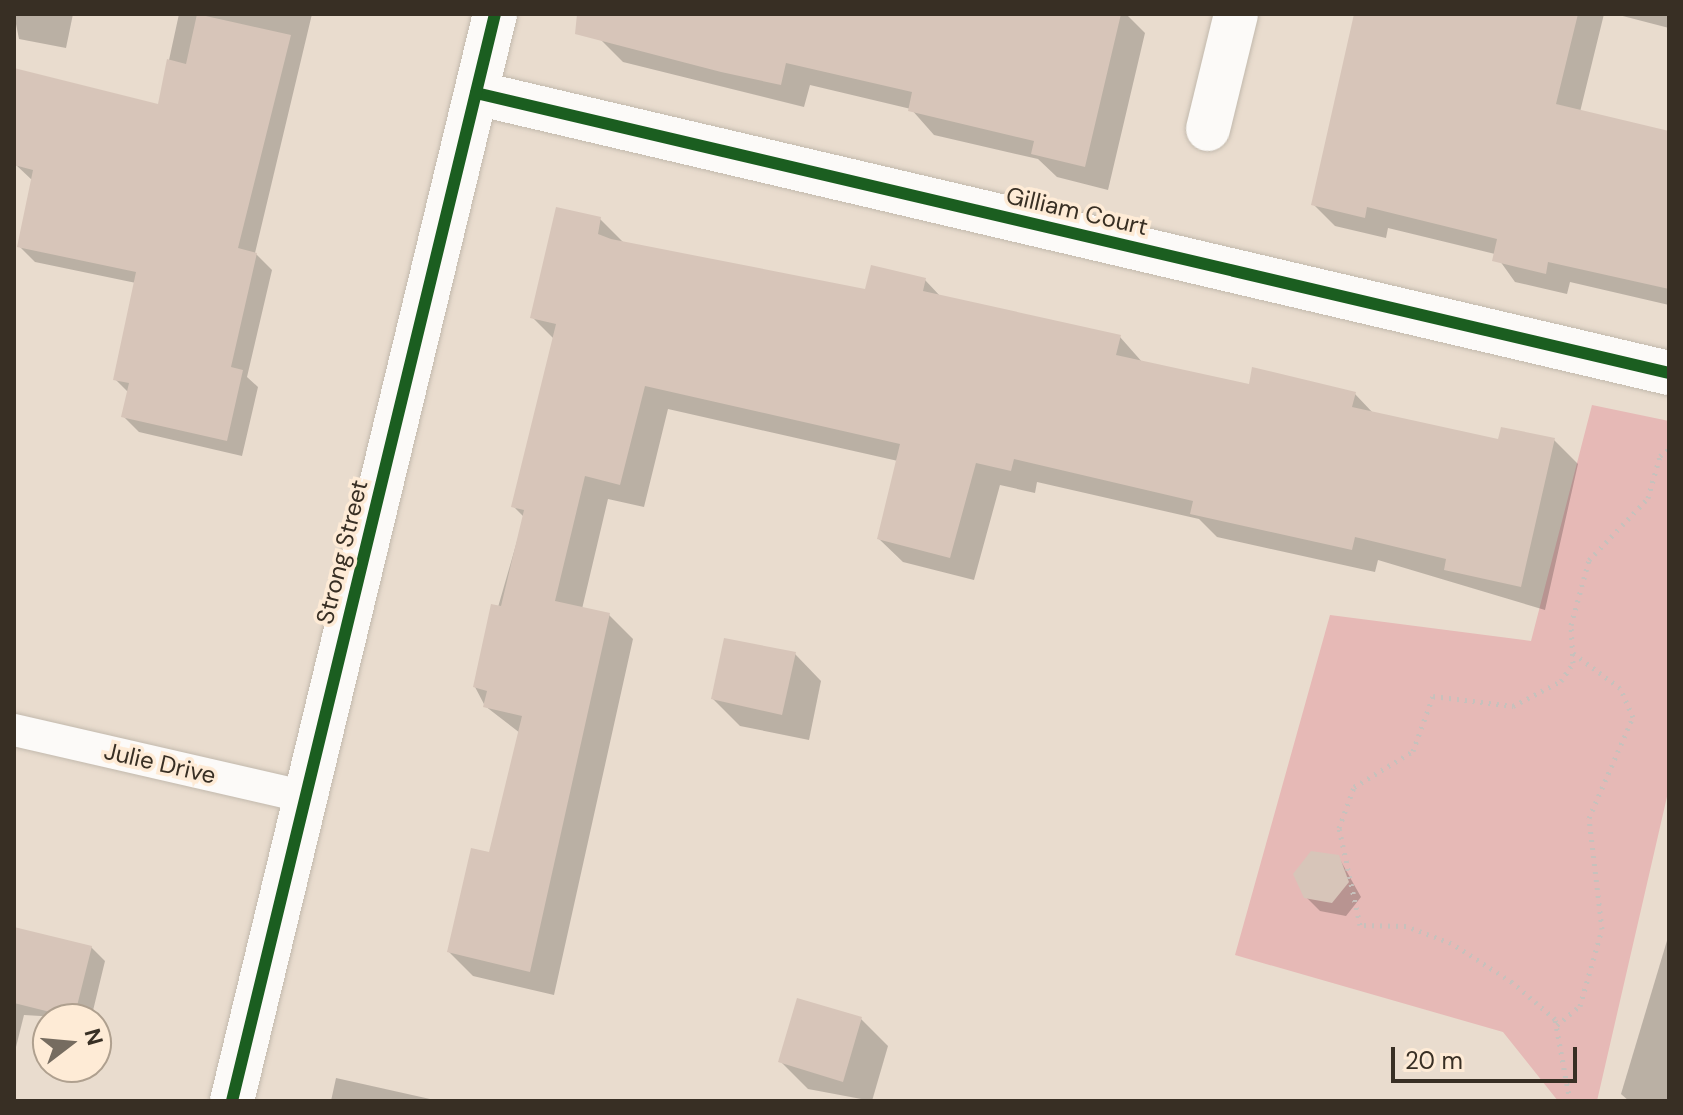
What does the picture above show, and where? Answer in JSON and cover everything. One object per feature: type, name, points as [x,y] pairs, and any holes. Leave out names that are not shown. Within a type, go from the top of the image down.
[{"type":"street","name":"Strong Street","points":[[232,1101],[495,14]]},
{"type":"street","points":[[1208,129],[1236,14]]},
{"type":"street","name":"Gilliam Court","points":[[476,93],[1669,373]]},
{"type":"lane","name":"Julie Drive","points":[[14,730],[306,797]]},
{"type":"path","points":[[1570,1101],[1557,1026],[1512,982],[1451,943],[1406,926],[1360,925],[1339,828],[1354,787],[1413,751],[1433,696],[1513,706],[1561,681],[1573,652],[1571,625],[1589,560],[1648,498],[1660,456],[1669,449]]},
{"type":"path","points":[[1557,1026],[1580,1006],[1602,929],[1589,818],[1633,717],[1620,688],[1573,652]]},
{"type":"shaded area","points":[[1592,405],[1669,421],[1669,788],[1597,1101],[1558,1101],[1503,1032],[1235,955],[1330,615],[1531,641]]},
{"type":"building","points":[[197,14],[291,35],[238,248],[257,253],[231,367],[243,370],[227,441],[121,417],[129,383],[113,380],[136,272],[17,247],[33,170],[14,165],[14,68],[158,104],[167,59],[186,64]]},
{"type":"building","points":[[577,14],[1121,14],[1085,167],[1031,154],[1034,141],[908,111],[912,92],[786,63],[781,85],[721,72],[575,34]]},
{"type":"building","points":[[1354,14],[1578,14],[1556,104],[1669,131],[1669,289],[1548,262],[1546,274],[1492,261],[1497,239],[1367,207],[1365,218],[1311,205]]},
{"type":"building","points":[[556,207],[601,217],[598,234],[611,239],[865,289],[871,265],[926,278],[923,291],[1121,335],[1116,355],[1249,384],[1252,367],[1356,392],[1352,407],[1498,439],[1501,427],[1555,438],[1521,587],[1444,570],[1446,559],[1355,537],[1352,550],[1190,514],[1193,501],[1014,459],[1011,471],[976,463],[950,558],[877,539],[900,444],[645,386],[620,485],[585,476],[555,601],[610,613],[530,972],[447,952],[471,848],[489,852],[522,716],[483,707],[487,691],[473,687],[491,604],[501,606],[524,510],[511,507],[556,324],[530,318]]},
{"type":"building","points":[[724,638],[796,652],[782,715],[711,699]]},
{"type":"building","points":[[1311,851],[1339,855],[1349,882],[1332,903],[1304,898],[1293,874]]},
{"type":"building","points":[[14,927],[92,946],[78,1003],[32,1003],[32,1008],[14,1003]]},
{"type":"building","points":[[797,998],[862,1017],[843,1082],[778,1062]]},
{"type":"cycle path","points":[[232,1101],[495,14]]},
{"type":"cycle path","points":[[476,93],[1669,373]]}]
